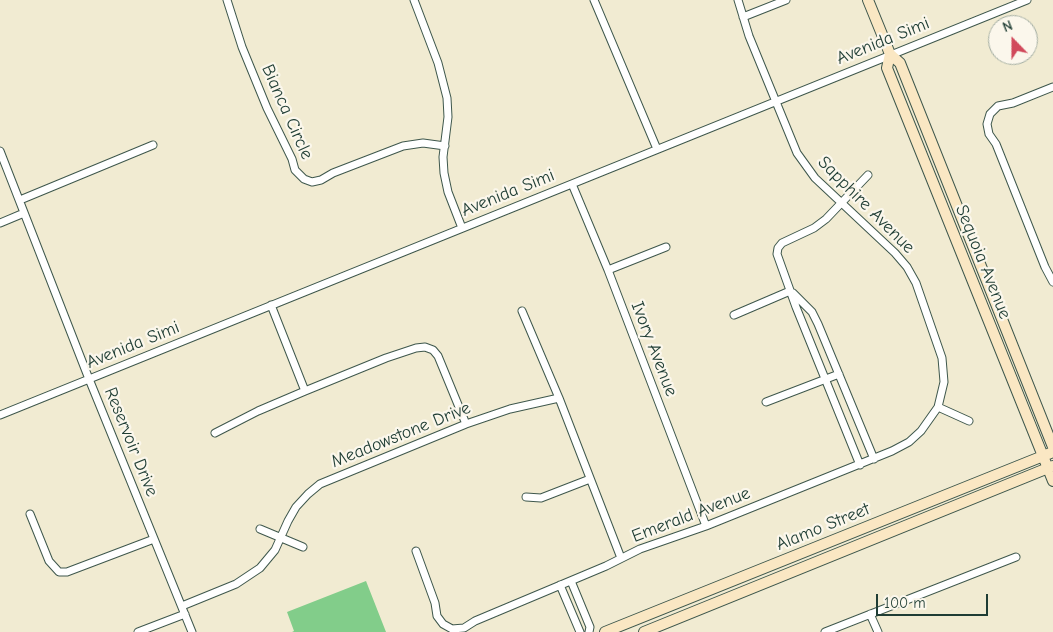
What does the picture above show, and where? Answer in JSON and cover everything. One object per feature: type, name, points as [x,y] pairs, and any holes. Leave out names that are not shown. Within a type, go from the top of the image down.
[{"type":"main road","name":"Sequoia Avenue","points":[[868,0],[890,54],[900,63],[1053,447]]},
{"type":"main road","name":"Sequoia Avenue","points":[[890,54],[887,68],[1048,455],[1053,482]]},
{"type":"main road","name":"Alamo Street","points":[[605,632],[1048,455]]},
{"type":"main road","name":"Alamo Street","points":[[644,632],[1050,467]]},
{"type":"street","name":"Bianca Circle","points":[[226,0],[242,47],[267,108],[292,159],[295,170],[304,180],[312,182],[321,180],[333,173],[403,146],[423,143],[445,146]]},
{"type":"street","points":[[414,0],[438,63],[447,98],[448,117],[444,157],[446,184],[462,228]]},
{"type":"street","points":[[594,0],[657,149]]},
{"type":"street","name":"Sapphire Avenue","points":[[738,0],[776,102],[797,153],[806,168],[895,253],[916,283],[942,358],[944,382],[938,407]]},
{"type":"street","points":[[743,17],[786,0]]},
{"type":"street","name":"Avenida Simi","points":[[0,415],[776,102],[890,54],[1028,0]]},
{"type":"street","points":[[1053,87],[1013,103],[998,106],[990,114],[987,124],[989,134],[996,144],[1053,282]]},
{"type":"street","points":[[20,200],[153,145]]},
{"type":"street","name":"Reservoir Drive","points":[[0,151],[89,379],[192,632]]},
{"type":"street","points":[[860,465],[777,254],[778,248],[782,243],[814,228],[826,219],[868,175]]},
{"type":"street","name":"Ivory Avenue","points":[[572,184],[608,270],[706,526]]},
{"type":"street","points":[[0,223],[24,212]]},
{"type":"street","points":[[608,270],[666,247]]},
{"type":"street","points":[[734,315],[790,290]]},
{"type":"street","points":[[790,290],[812,312],[874,459]]},
{"type":"street","points":[[271,305],[305,391]]},
{"type":"street","points":[[522,311],[559,398],[621,558]]},
{"type":"street","points":[[215,433],[258,411],[305,391],[386,358],[425,347],[433,350],[438,356],[466,424]]},
{"type":"street","points":[[766,402],[839,374]]},
{"type":"street","name":"Meadowstone Drive","points":[[138,632],[250,576],[269,559],[296,507],[320,484],[466,424],[510,409],[559,398]]},
{"type":"street","points":[[938,407],[969,420]]},
{"type":"street","name":"Emerald Avenue","points":[[416,551],[437,616],[443,624],[452,629],[464,628],[572,581],[640,548],[706,526],[892,451],[909,442],[938,407]]},
{"type":"street","points":[[526,497],[541,498],[590,479]]},
{"type":"street","points":[[30,514],[48,560],[59,572],[67,572],[154,539]]},
{"type":"street","points":[[260,529],[303,547]]},
{"type":"street","points":[[825,632],[1016,557]]},
{"type":"street","points":[[572,581],[590,627],[589,632]]},
{"type":"street","points":[[560,585],[580,632]]},
{"type":"street","points":[[870,614],[878,632]]},
{"type":"green space","points":[[366,581],[386,632],[292,632],[294,631],[287,612]]}]
